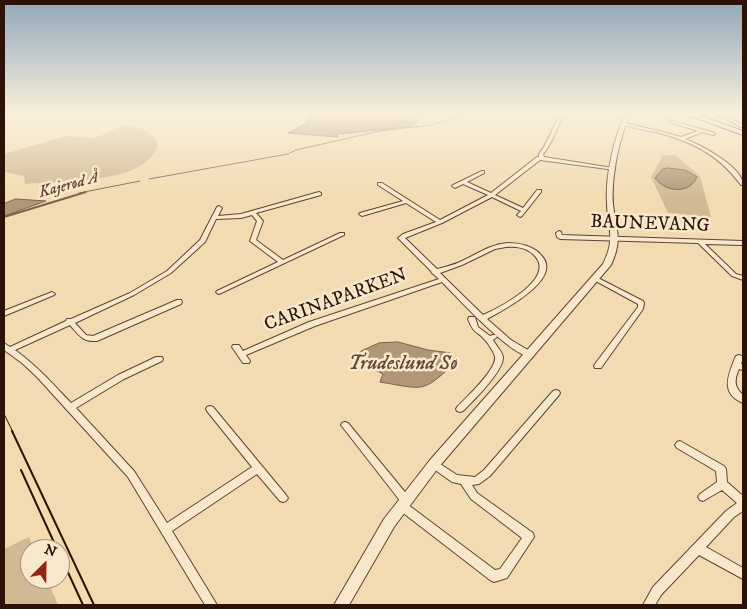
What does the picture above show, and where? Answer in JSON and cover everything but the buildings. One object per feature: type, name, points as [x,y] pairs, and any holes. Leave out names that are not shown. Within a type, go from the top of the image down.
[{"type":"street","name":"CARINAPARKEN","points":[[530,355],[500,335],[401,238],[440,222],[492,196],[536,159],[542,158],[541,154],[552,141]]},
{"type":"street","points":[[341,605],[390,523],[434,464],[596,279],[612,255],[616,238],[610,204],[610,184],[620,141]]},
{"type":"street","points":[[686,141],[723,160],[741,177],[743,184]]},
{"type":"street","points":[[542,158],[613,169]]},
{"type":"street","points":[[455,186],[482,172]]},
{"type":"street","points":[[463,182],[522,213],[539,191]]},
{"type":"street","points":[[380,184],[440,222]]},
{"type":"street","points":[[214,218],[235,217],[253,213],[319,194]]},
{"type":"street","points":[[362,214],[407,201]]},
{"type":"street","points":[[6,348],[132,294],[169,272],[198,246],[219,208]]},
{"type":"street","points":[[253,213],[260,222],[253,240],[282,262]]},
{"type":"street","name":"BAUNEVANG","points":[[559,233],[560,236],[743,243]]},
{"type":"street","points":[[219,292],[342,234]]},
{"type":"street","points":[[700,242],[734,275],[743,278]]},
{"type":"street","points":[[434,272],[460,264],[482,252],[505,245],[526,247],[540,258],[543,266],[536,282],[504,308],[482,318]]},
{"type":"street","points":[[596,279],[641,303],[633,319],[598,366]]},
{"type":"street","name":"CARINAPARKEN","points":[[236,347],[244,358],[312,324],[442,280]]},
{"type":"street","points":[[4,314],[52,294]]},
{"type":"street","points":[[70,321],[84,338],[94,339],[179,302]]},
{"type":"street","points":[[460,409],[496,370],[500,362],[499,356],[489,339],[475,328],[472,319]]},
{"type":"street","points":[[489,339],[500,335]]},
{"type":"street","points":[[6,348],[25,361],[70,407],[130,474],[212,605]]},
{"type":"street","points":[[70,407],[121,377],[159,359]]},
{"type":"street","points":[[739,363],[730,382],[731,388],[743,400]]},
{"type":"street","points":[[434,464],[455,479],[465,482],[476,481],[488,473],[556,393]]},
{"type":"street","points":[[210,409],[283,498]]},
{"type":"street","points":[[345,425],[404,503],[494,576],[503,574],[529,537],[474,496],[465,482]]},
{"type":"street","points":[[650,605],[657,591],[730,514],[743,503],[722,484],[721,469],[680,445]]},
{"type":"street","points":[[166,529],[258,468]]},
{"type":"street","points":[[703,497],[722,484]]},
{"type":"street","points":[[697,548],[743,574]]},
{"type":"shaded area","points":[[47,141],[156,141],[158,145],[150,158],[137,168],[119,174],[79,181],[25,184],[24,176],[4,172],[4,154]]},
{"type":"shaded area","points":[[663,155],[675,155],[700,176],[711,217],[668,213],[651,177]]},
{"type":"shaded area","points":[[20,541],[20,589],[51,589],[58,605],[4,605],[4,549]]},
{"type":"water","points":[[663,169],[685,170],[697,177],[688,187],[677,190],[671,189],[659,183],[655,178]]},
{"type":"water","points":[[16,199],[46,201],[4,216],[4,204]]},
{"type":"water","name":"Trudeslund Sø","points":[[398,342],[428,350],[451,353],[457,361],[437,379],[423,386],[407,387],[380,382],[383,374],[365,365],[361,351],[379,343]]},
{"type":"waterway","name":"Kajerød Å","points":[[149,179],[288,154],[296,150],[334,141]]},
{"type":"waterway","name":"Kajerød Å","points":[[79,193],[140,181]]},
{"type":"waterway","name":"Kajerød Å","points":[[4,217],[86,192]]},
{"type":"tram line","points":[[4,414],[13,432]]},
{"type":"tram line","points":[[12,431],[94,605]]},
{"type":"tram line","points":[[21,470],[52,539]]},
{"type":"tram line","points":[[70,577],[83,605]]}]
